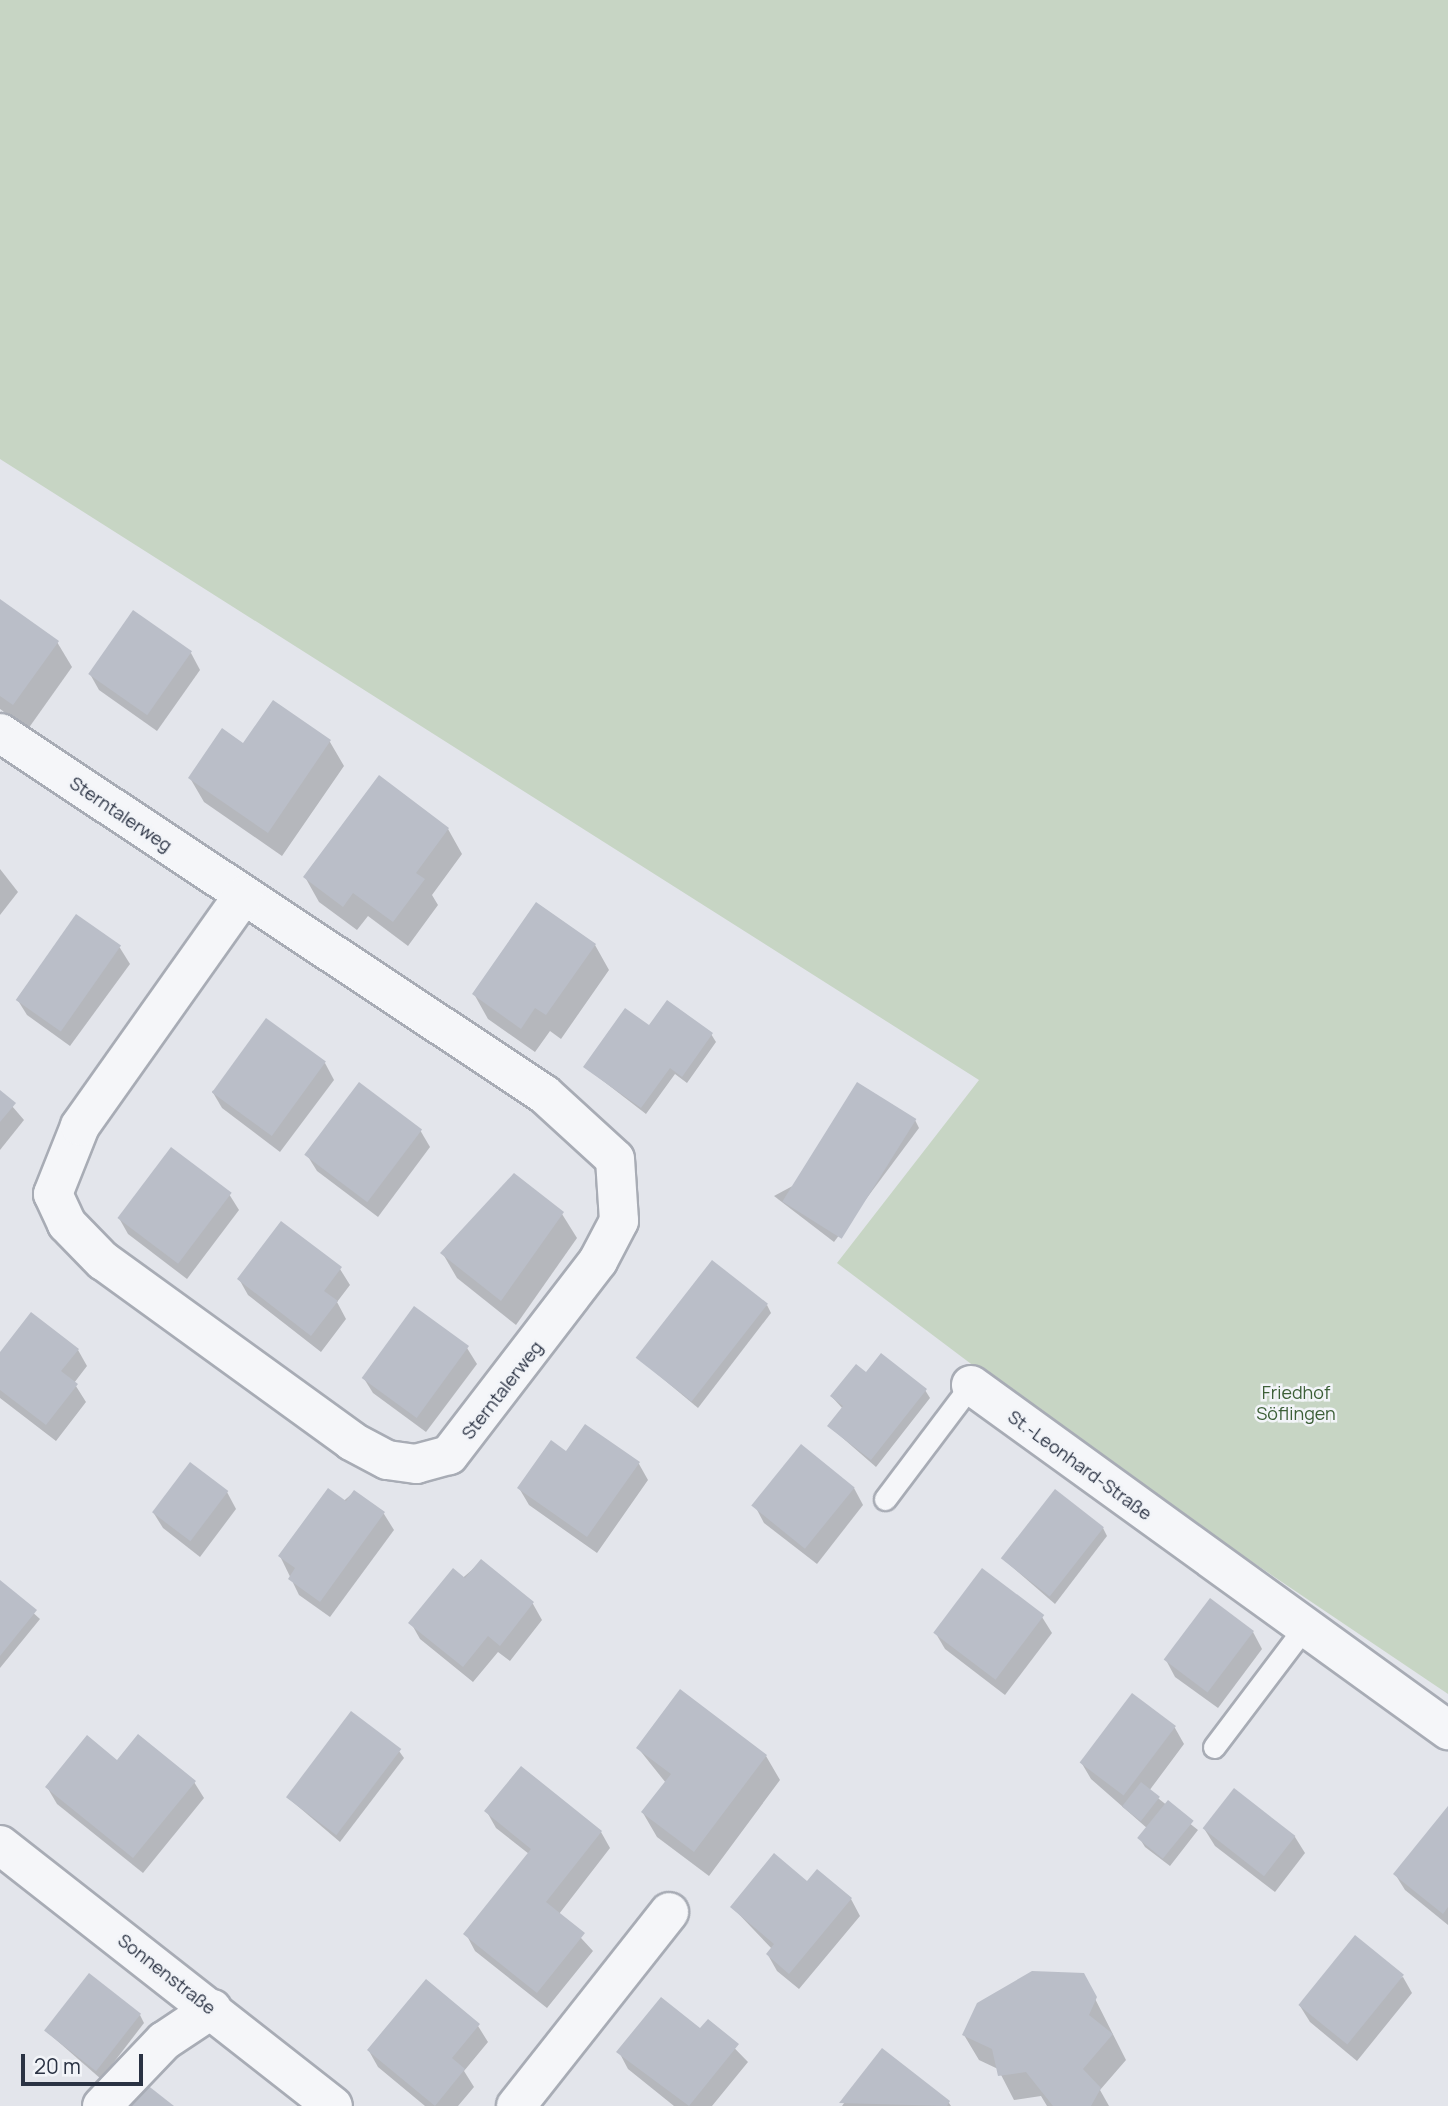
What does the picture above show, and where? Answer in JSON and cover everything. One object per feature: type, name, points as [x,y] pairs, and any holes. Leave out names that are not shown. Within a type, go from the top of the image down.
[{"type":"street","name":"Sterntalerweg","points":[[0,733],[544,1094],[615,1159],[619,1221],[598,1261],[449,1455],[416,1464],[387,1460],[352,1441],[103,1261],[67,1224],[53,1194],[80,1126],[243,896]]},
{"type":"street","name":"St.-Leonhard-Straße","points":[[971,1385],[1448,1730]]},
{"type":"street","name":"Sonnenstraße","points":[[0,1845],[333,2106]]},
{"type":"street","points":[[516,2106],[669,1912]]},
{"type":"street","points":[[102,2106],[164,2042],[212,2009]]},
{"type":"lane","name":"St.-Leonhard-Straße","points":[[885,1499],[971,1385]]},
{"type":"lane","points":[[1213,1747],[1304,1628]]},
{"type":"green space","name":"Friedhof Söflingen","points":[[0,0],[1448,0],[1448,1694],[1076,1443],[837,1263],[979,1080],[0,459]]},
{"type":"building","points":[[0,599],[59,641],[13,705],[0,696]]},
{"type":"building","points":[[133,610],[192,651],[147,715],[88,674]]},
{"type":"building","points":[[273,700],[331,740],[268,833],[188,778],[222,728],[243,743]]},
{"type":"building","points":[[379,775],[449,828],[416,873],[425,879],[393,922],[353,893],[343,907],[303,877]]},
{"type":"building","points":[[536,902],[596,944],[546,1015],[535,1008],[521,1029],[472,994]]},
{"type":"building","points":[[76,914],[121,946],[61,1032],[16,1000]]},
{"type":"building","points":[[667,1000],[713,1033],[682,1077],[670,1068],[641,1108],[583,1067],[625,1008],[649,1025]]},
{"type":"building","points":[[266,1018],[326,1061],[272,1136],[212,1092]]},
{"type":"building","points":[[359,1082],[422,1130],[367,1202],[304,1155]]},
{"type":"building","points":[[857,1082],[916,1119],[842,1239],[782,1202]]},
{"type":"building","points":[[0,1090],[16,1103],[0,1122]]},
{"type":"building","points":[[171,1147],[232,1193],[178,1264],[117,1218]]},
{"type":"building","points":[[514,1173],[564,1212],[501,1301],[440,1253]]},
{"type":"building","points":[[281,1221],[342,1267],[324,1291],[338,1301],[311,1336],[237,1279]]},
{"type":"building","points":[[712,1260],[768,1304],[692,1401],[636,1358]]},
{"type":"building","points":[[414,1306],[469,1346],[417,1418],[362,1378]]},
{"type":"building","points":[[31,1312],[79,1349],[61,1371],[78,1384],[46,1425],[0,1390],[0,1352]]},
{"type":"building","points":[[881,1353],[927,1389],[871,1460],[827,1426],[843,1406],[830,1396],[856,1364],[866,1372]]},
{"type":"building","points":[[585,1424],[640,1462],[587,1537],[517,1488],[551,1440],[566,1451]]},
{"type":"building","points":[[801,1444],[855,1487],[805,1549],[751,1505]]},
{"type":"building","points":[[190,1462],[228,1491],[190,1541],[152,1512]]},
{"type":"building","points":[[328,1488],[346,1501],[354,1490],[385,1512],[320,1602],[288,1579],[295,1568],[278,1556]]},
{"type":"building","points":[[1055,1489],[1104,1527],[1050,1597],[1001,1558]]},
{"type":"building","points":[[481,1559],[534,1602],[500,1646],[488,1636],[463,1667],[408,1623],[453,1568],[465,1578]]},
{"type":"building","points":[[982,1568],[1044,1615],[996,1680],[933,1633]]},
{"type":"building","points":[[0,1580],[37,1610],[0,1656]]},
{"type":"building","points":[[1210,1598],[1254,1631],[1208,1693],[1164,1659]]},
{"type":"building","points":[[680,1689],[767,1755],[694,1852],[641,1812],[671,1774],[636,1748]]},
{"type":"building","points":[[1132,1693],[1176,1726],[1124,1796],[1080,1762]]},
{"type":"building","points":[[351,1711],[401,1749],[336,1835],[286,1797]]},
{"type":"building","points":[[138,1734],[196,1781],[133,1858],[45,1787],[87,1735],[117,1760]]},
{"type":"building","points":[[521,1766],[602,1831],[546,1902],[585,1933],[537,1993],[463,1934],[531,1849],[484,1811]]},
{"type":"building","points":[[1141,1782],[1160,1797],[1141,1821],[1122,1806]]},
{"type":"building","points":[[1234,1788],[1295,1836],[1264,1876],[1203,1828]]},
{"type":"building","points":[[1168,1800],[1194,1821],[1163,1859],[1137,1838]]},
{"type":"building","points":[[1448,1806],[1448,1907],[1443,1914],[1393,1874]]},
{"type":"building","points":[[774,1853],[807,1881],[817,1869],[852,1898],[789,1974],[766,1954],[774,1944],[730,1907]]},
{"type":"building","points":[[1355,1935],[1404,1975],[1347,2045],[1298,2005]]},
{"type":"building","points":[[1032,1971],[1084,1973],[1097,1997],[1089,2015],[1113,2034],[1083,2069],[1101,2088],[1091,2106],[1053,2106],[1026,2072],[998,2076],[992,2049],[962,2035],[977,2003]]},
{"type":"building","points":[[89,1973],[141,2014],[96,2071],[44,2031]]},
{"type":"building","points":[[426,1979],[480,2024],[452,2058],[465,2069],[435,2106],[367,2050]]},
{"type":"building","points":[[661,1997],[700,2028],[708,2019],[739,2044],[689,2106],[616,2052]]},
{"type":"building","points":[[882,2048],[950,2101],[947,2106],[839,2103]]},
{"type":"building","points":[[146,2084],[174,2106],[128,2106]]}]
